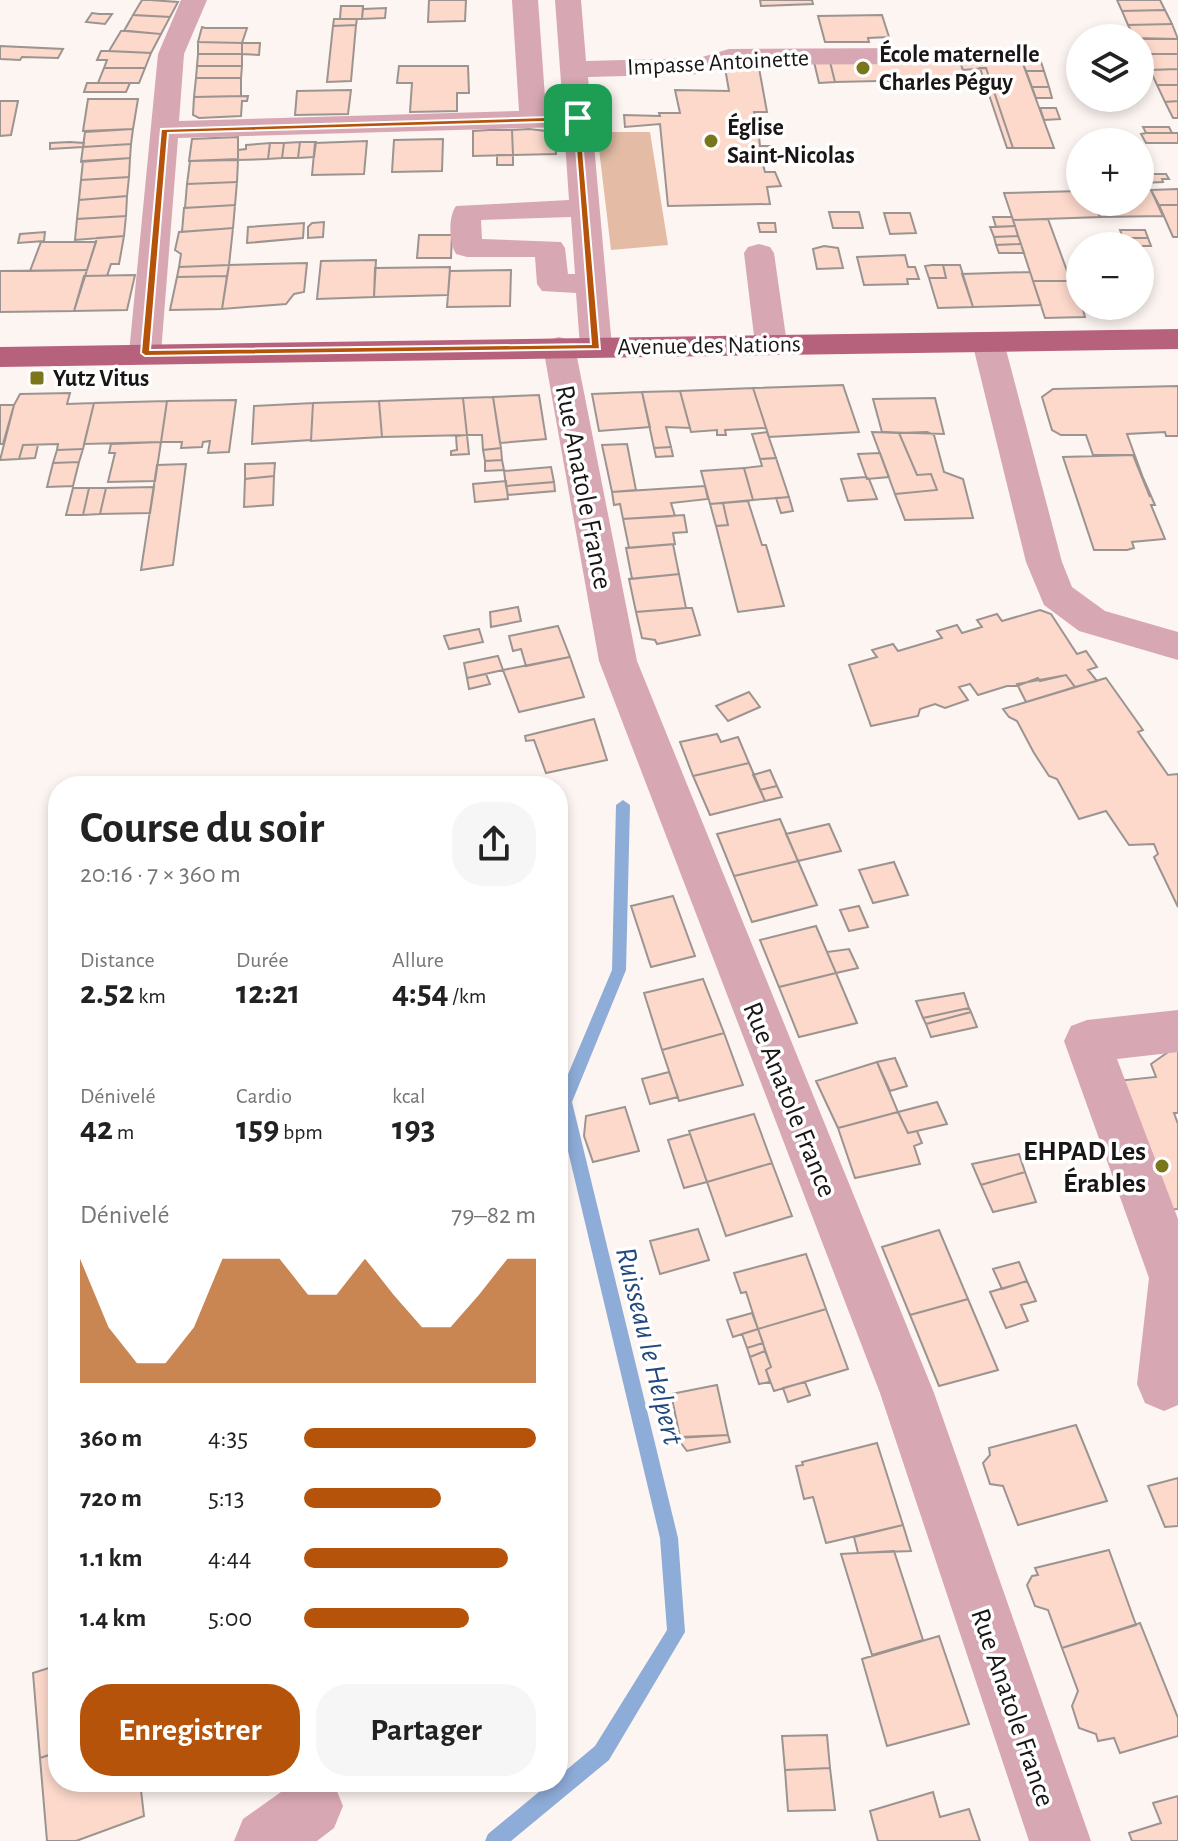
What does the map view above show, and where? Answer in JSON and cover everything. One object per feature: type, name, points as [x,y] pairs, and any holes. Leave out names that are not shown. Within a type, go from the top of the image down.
[{"type":"main road","name":"Avenue des Nations","points":[[0,357],[1178,339]]},
{"type":"street","points":[[145,353],[171,54],[194,0]]},
{"type":"street","points":[[525,0],[533,120]]},
{"type":"street","name":"Rue Anatole France","points":[[568,0],[591,283],[578,347],[618,661],[907,1393],[1060,1841]]},
{"type":"street","name":"Impasse Antoinette","points":[[573,69],[702,66],[729,57],[910,56]]},
{"type":"street","points":[[164,130],[578,118]]},
{"type":"street","points":[[585,208],[466,212],[467,248],[550,248],[553,284],[591,283]]},
{"type":"street","points":[[759,253],[771,344]]},
{"type":"street","points":[[988,342],[1044,562],[1057,595],[1092,621],[1178,646]]},
{"type":"street","points":[[1164,1384],[1175,1278],[1087,1041],[1178,1031]]},
{"type":"shaded area","points":[[597,132],[650,132],[668,245],[611,250]]},
{"type":"building","points":[[142,0],[178,2],[170,17],[133,15]]},
{"type":"building","points":[[429,0],[466,0],[465,21],[428,22]]},
{"type":"building","points":[[760,0],[812,0],[813,4],[761,6]]},
{"type":"building","points":[[1117,0],[1160,0],[1165,10],[1122,11]]},
{"type":"building","points":[[341,6],[363,6],[362,19],[340,19]]},
{"type":"building","points":[[386,8],[385,18],[362,19],[363,9]]},
{"type":"building","points":[[1165,10],[1172,24],[1128,24],[1122,11]]},
{"type":"building","points":[[92,13],[112,14],[105,24],[86,22]]},
{"type":"building","points":[[133,15],[170,17],[161,34],[124,31]]},
{"type":"building","points":[[882,15],[889,37],[868,38],[869,42],[825,42],[818,16]]},
{"type":"building","points":[[334,19],[357,19],[356,25],[333,26]]},
{"type":"building","points":[[1154,24],[1172,24],[1178,39],[1154,38]]},
{"type":"building","points":[[356,25],[351,81],[327,82],[333,26]]},
{"type":"building","points":[[202,27],[247,28],[242,43],[198,42]]},
{"type":"building","points":[[121,31],[161,34],[151,53],[109,51]]},
{"type":"building","points":[[1154,39],[1178,39],[1178,54],[1154,54]]},
{"type":"building","points":[[198,42],[242,43],[242,54],[198,54]]},
{"type":"building","points":[[242,43],[260,43],[259,55],[242,54]]},
{"type":"building","points":[[0,46],[63,49],[58,58],[22,57],[20,60],[0,59]]},
{"type":"building","points":[[101,51],[151,53],[145,68],[104,68],[107,60],[97,60]]},
{"type":"building","points":[[198,54],[242,54],[242,66],[197,66]]},
{"type":"building","points":[[1154,54],[1178,54],[1178,69],[1154,70]]},
{"type":"building","points":[[976,55],[1020,56],[1054,148],[1013,148],[986,68],[963,70],[959,59],[977,59]]},
{"type":"building","points":[[1020,56],[1039,56],[1044,71],[1026,71]]},
{"type":"building","points":[[959,59],[966,79],[835,82],[830,62]]},
{"type":"building","points":[[814,62],[830,62],[835,82],[819,83]]},
{"type":"building","points":[[197,66],[242,66],[241,78],[196,78]]},
{"type":"building","points":[[399,66],[468,66],[469,93],[457,93],[457,111],[410,112],[412,83],[397,83]]},
{"type":"building","points":[[104,68],[145,68],[139,83],[98,83]]},
{"type":"building","name":"Église Saint-Nicolas","points":[[725,68],[759,68],[767,112],[754,112],[756,122],[766,122],[772,134],[759,136],[760,146],[772,146],[777,160],[762,161],[765,172],[775,172],[781,186],[767,187],[770,204],[668,206],[660,124],[625,127],[624,115],[680,113],[675,90],[729,91]]},
{"type":"building","points":[[980,68],[986,68],[1013,148],[1007,148]]},
{"type":"building","points":[[1178,69],[1178,85],[1157,85],[1154,70]]},
{"type":"building","points":[[1026,71],[1044,71],[1049,87],[1032,87]]},
{"type":"building","points":[[196,78],[241,78],[241,96],[194,97]]},
{"type":"building","points":[[87,83],[130,83],[126,92],[84,92]]},
{"type":"building","points":[[1157,85],[1178,85],[1178,101],[1165,102]]},
{"type":"building","points":[[1032,87],[1049,87],[1052,98],[1036,98]]},
{"type":"building","points":[[351,90],[348,114],[295,115],[297,91]]},
{"type":"building","points":[[248,96],[247,101],[242,101],[241,116],[199,118],[193,115],[194,97]]},
{"type":"building","points":[[88,99],[138,99],[133,129],[83,131]]},
{"type":"building","points":[[0,101],[18,101],[11,135],[0,136]]},
{"type":"building","points":[[1178,101],[1178,118],[1173,118],[1165,102]]},
{"type":"building","points":[[1040,108],[1056,108],[1060,119],[1044,120]]},
{"type":"building","points":[[1169,127],[1172,133],[1154,133],[1154,128],[1144,128]]},
{"type":"building","points":[[133,129],[131,144],[83,147],[85,132]]},
{"type":"building","points":[[512,130],[555,132],[556,154],[513,155]]},
{"type":"building","points":[[512,130],[513,155],[473,156],[473,131]]},
{"type":"building","points":[[1154,133],[1178,133],[1178,143],[1154,143]]},
{"type":"building","points":[[238,137],[238,159],[189,161],[192,139]]},
{"type":"building","points":[[443,139],[442,171],[392,172],[394,140]]},
{"type":"building","points":[[367,141],[364,174],[312,175],[315,143]]},
{"type":"building","points":[[300,142],[316,142],[314,157],[298,158]]},
{"type":"building","points":[[300,142],[298,158],[282,158],[284,143]]},
{"type":"building","points":[[50,143],[84,143],[83,147],[50,149]]},
{"type":"building","points":[[270,143],[268,159],[238,160],[238,150],[246,149],[246,145]]},
{"type":"building","points":[[270,143],[284,143],[282,158],[268,159]]},
{"type":"building","points":[[131,144],[130,158],[81,162],[83,147]]},
{"type":"building","points":[[497,155],[513,155],[513,165],[497,165]]},
{"type":"building","points":[[130,158],[129,177],[81,180],[83,161]]},
{"type":"building","points":[[238,160],[237,182],[187,184],[190,161]]},
{"type":"building","points":[[1154,174],[1166,174],[1169,179],[1162,179],[1163,182],[1154,182]]},
{"type":"building","points":[[129,177],[127,196],[79,200],[81,180]]},
{"type":"building","points":[[237,182],[235,205],[185,208],[187,184]]},
{"type":"building","points":[[1178,189],[1178,205],[1159,205],[1154,190]]},
{"type":"building","points":[[1066,191],[1066,216],[1100,217],[1013,220],[1004,193]]},
{"type":"building","points":[[127,196],[126,216],[77,219],[79,200]]},
{"type":"building","points":[[1154,196],[1163,216],[1100,217],[1154,216]]},
{"type":"building","points":[[235,205],[233,228],[182,232],[184,208]]},
{"type":"building","points":[[1159,205],[1178,205],[1178,237],[1173,237]]},
{"type":"building","points":[[829,212],[859,212],[863,228],[833,228]]},
{"type":"building","points":[[884,213],[910,213],[916,233],[890,234]]},
{"type":"building","points":[[126,216],[124,236],[75,240],[77,219]]},
{"type":"building","points":[[993,217],[1012,217],[1015,226],[996,227]]},
{"type":"building","points":[[1048,219],[1066,268],[1066,281],[1033,281],[1013,220]]},
{"type":"building","points":[[324,222],[323,237],[308,238],[308,227],[312,223]]},
{"type":"building","points":[[304,223],[303,238],[247,243],[248,227]]},
{"type":"building","points":[[758,223],[775,223],[776,232],[760,232]]},
{"type":"building","points":[[1015,226],[1018,236],[994,237],[990,227]]},
{"type":"building","points":[[233,228],[229,265],[179,267],[181,254],[175,250],[179,232]]},
{"type":"building","points":[[1120,230],[1146,232],[1121,232]]},
{"type":"building","points":[[45,232],[44,241],[18,243],[20,234]]},
{"type":"building","points":[[419,235],[452,235],[451,258],[417,258]]},
{"type":"building","points":[[124,236],[119,264],[111,264],[107,276],[85,276],[97,238]]},
{"type":"building","points":[[1018,236],[1021,244],[996,245],[994,237]]},
{"type":"building","points":[[41,242],[96,242],[87,270],[30,271]]},
{"type":"building","points":[[1021,244],[1024,253],[999,253],[996,245]]},
{"type":"building","points":[[824,246],[838,248],[843,268],[817,269],[813,249]]},
{"type":"building","points":[[905,255],[908,267],[915,267],[919,279],[907,279],[908,284],[864,285],[857,257]]},
{"type":"building","points":[[376,260],[374,297],[317,299],[321,261]]},
{"type":"building","points":[[307,263],[304,292],[294,294],[286,304],[222,309],[229,265]]},
{"type":"building","points":[[229,265],[227,276],[177,277],[179,267]]},
{"type":"building","points":[[943,265],[946,278],[929,278],[925,266]]},
{"type":"building","points":[[943,265],[960,265],[973,307],[938,308],[929,278],[946,278]]},
{"type":"building","points":[[450,267],[448,295],[374,297],[375,268]]},
{"type":"building","points":[[87,270],[74,311],[0,312],[0,271]]},
{"type":"building","points":[[511,270],[510,306],[447,307],[450,271]]},
{"type":"building","points":[[1030,272],[1041,305],[973,307],[962,274]]},
{"type":"building","points":[[135,275],[127,310],[74,311],[84,276]]},
{"type":"building","points":[[227,276],[222,309],[170,310],[177,277]]},
{"type":"building","points":[[1033,281],[1066,281],[1066,317],[1045,318]]},
{"type":"building","points":[[843,385],[859,432],[769,437],[753,388]]},
{"type":"building","points":[[1178,386],[1178,436],[1166,436],[1165,432],[1127,434],[1150,497],[1133,455],[1093,455],[1086,435],[1061,435],[1052,430],[1042,397],[1053,389]]},
{"type":"building","points":[[753,388],[766,428],[725,430],[726,435],[717,435],[717,430],[691,432],[680,391]]},
{"type":"building","points":[[680,391],[690,428],[666,427],[671,447],[654,448],[642,392]]},
{"type":"building","points":[[642,392],[650,427],[599,431],[592,394]]},
{"type":"building","points":[[70,393],[67,404],[94,403],[83,449],[57,450],[58,444],[23,445],[19,459],[0,460],[14,405],[20,394]]},
{"type":"building","points":[[539,395],[546,439],[500,443],[493,397]]},
{"type":"building","points":[[493,397],[501,448],[483,450],[482,435],[467,435],[463,398]]},
{"type":"building","points":[[463,398],[467,435],[382,437],[379,401]]},
{"type":"building","points":[[935,398],[944,434],[882,432],[873,399]]},
{"type":"building","points":[[236,400],[229,452],[208,453],[210,441],[203,442],[202,447],[181,448],[182,442],[161,442],[167,401]]},
{"type":"building","points":[[167,401],[161,442],[84,444],[94,403]]},
{"type":"building","points":[[379,401],[382,437],[311,441],[313,403]]},
{"type":"building","points":[[313,403],[311,440],[252,444],[254,406]]},
{"type":"building","points":[[0,405],[14,405],[3,444],[0,444]]},
{"type":"building","points":[[767,432],[776,458],[760,459],[752,434]]},
{"type":"building","points":[[872,432],[899,433],[917,475],[931,474],[937,490],[895,494]]},
{"type":"building","points":[[927,432],[934,435],[944,472],[963,479],[973,518],[905,520],[895,494],[937,490],[931,474],[917,475],[899,433]]},
{"type":"building","points":[[467,435],[469,454],[451,455],[451,451],[457,450],[456,436]]},
{"type":"building","points":[[161,442],[155,481],[108,482],[115,453],[109,453],[111,444]]},
{"type":"building","points":[[627,444],[636,490],[612,492],[602,445]]},
{"type":"building","points":[[23,445],[38,445],[35,458],[19,459]]},
{"type":"building","points":[[671,447],[673,456],[656,457],[654,448]]},
{"type":"building","points":[[501,448],[502,460],[485,461],[483,450]]},
{"type":"building","points":[[83,449],[79,462],[53,463],[57,450]]},
{"type":"building","points":[[880,453],[889,477],[867,479],[858,454]]},
{"type":"building","points":[[1133,455],[1155,505],[1151,505],[1165,539],[1132,542],[1134,548],[1127,550],[1094,550],[1063,457]]},
{"type":"building","points":[[776,458],[789,497],[753,500],[744,468],[762,466],[760,459]]},
{"type":"building","points":[[502,460],[504,470],[485,471],[485,461]]},
{"type":"building","points":[[79,462],[73,486],[47,487],[53,463]]},
{"type":"building","points":[[275,463],[274,476],[245,479],[245,464]]},
{"type":"building","points":[[186,464],[173,565],[141,570],[157,465]]},
{"type":"building","points":[[551,467],[554,482],[506,486],[504,471]]},
{"type":"building","points":[[744,468],[753,500],[710,504],[701,471]]},
{"type":"building","points":[[274,476],[273,505],[244,507],[245,479]]},
{"type":"building","points":[[866,477],[877,499],[848,501],[841,479]]},
{"type":"building","points":[[506,481],[508,499],[475,502],[473,484]]},
{"type":"building","points":[[554,482],[555,491],[508,495],[506,486]]},
{"type":"building","points":[[705,486],[708,499],[671,503],[675,516],[623,519],[620,504],[614,505],[612,492]]},
{"type":"building","points":[[154,487],[150,513],[100,514],[106,488]]},
{"type":"building","points":[[73,488],[89,488],[83,515],[66,515]]},
{"type":"building","points":[[89,488],[106,488],[100,514],[83,515]]},
{"type":"building","points":[[789,497],[793,511],[781,513],[776,498]]},
{"type":"building","points":[[748,501],[762,545],[766,545],[784,606],[738,612],[716,526],[728,525],[723,503]]},
{"type":"building","points":[[723,503],[728,525],[716,526],[710,504]]},
{"type":"building","points":[[684,515],[687,532],[673,533],[675,544],[629,548],[623,519]]},
{"type":"building","points":[[673,544],[679,574],[632,579],[626,548]]},
{"type":"building","points":[[679,574],[686,608],[636,612],[629,579]]},
{"type":"building","points":[[518,607],[521,621],[491,627],[490,612]]},
{"type":"building","points":[[692,608],[700,635],[657,644],[655,640],[642,638],[636,612]]},
{"type":"building","points":[[1040,610],[1051,614],[1077,654],[1086,651],[1097,667],[1088,670],[1097,681],[1075,687],[1066,675],[1040,681],[1038,678],[978,695],[970,684],[959,687],[968,700],[945,708],[935,704],[920,709],[918,716],[871,726],[849,665],[877,657],[872,650],[893,644],[898,651],[942,638],[937,631],[957,625],[962,633],[982,627],[977,620],[997,614],[1002,621]]},
{"type":"building","points":[[558,626],[570,657],[526,666],[521,649],[513,651],[509,636]]},
{"type":"building","points":[[479,629],[483,642],[449,649],[444,636]]},
{"type":"building","points":[[498,656],[503,670],[467,678],[464,663]]},
{"type":"building","points":[[570,657],[584,697],[519,712],[503,670]]},
{"type":"building","points":[[486,674],[490,684],[469,689],[467,678]]},
{"type":"building","points":[[1066,675],[1075,687],[1026,702],[1017,684]]},
{"type":"building","points":[[1106,678],[1143,730],[1138,732],[1168,775],[1178,774],[1178,907],[1154,857],[1158,854],[1154,844],[1129,845],[1106,811],[1079,819],[1057,779],[1049,776],[1017,721],[1003,709]]},
{"type":"building","points":[[749,692],[760,707],[728,721],[716,706]]},
{"type":"building","points":[[594,719],[607,760],[546,773],[534,740],[526,741],[525,736]]},
{"type":"building","points":[[717,734],[721,742],[738,737],[749,763],[693,776],[680,742]]},
{"type":"building","points":[[749,763],[765,801],[710,815],[693,776]]},
{"type":"building","points":[[770,770],[777,786],[760,790],[753,775]]},
{"type":"building","points":[[777,786],[782,797],[765,801],[760,790]]},
{"type":"building","points":[[780,819],[798,861],[734,876],[717,834]]},
{"type":"building","points":[[829,824],[841,851],[798,861],[786,834]]},
{"type":"building","points":[[798,861],[817,905],[752,922],[734,876]]},
{"type":"building","points":[[894,862],[908,895],[873,903],[859,870]]},
{"type":"building","points":[[673,896],[695,956],[651,967],[631,906]]},
{"type":"building","points":[[859,906],[868,927],[849,931],[840,910]]},
{"type":"building","points":[[816,926],[836,973],[779,987],[760,940]]},
{"type":"building","points":[[849,949],[858,968],[836,973],[827,952]]},
{"type":"building","points":[[836,973],[857,1023],[799,1037],[779,987]]},
{"type":"building","points":[[703,979],[724,1033],[662,1050],[644,993]]},
{"type":"building","points":[[964,993],[969,1008],[923,1018],[916,1001]]},
{"type":"building","points":[[969,1008],[971,1012],[926,1024],[923,1018]]},
{"type":"building","points":[[971,1012],[977,1027],[931,1037],[926,1024]]},
{"type":"building","points":[[724,1033],[743,1085],[679,1101],[662,1050]]},
{"type":"building","name":"EHPAD Les Érables","points":[[1178,1049],[1178,1113],[1174,1113],[1178,1124],[1178,1209],[1163,1210],[1116,1081],[1156,1077],[1151,1064],[1171,1050]]},
{"type":"building","points":[[895,1058],[907,1086],[890,1091],[877,1062]]},
{"type":"building","points":[[877,1062],[898,1112],[838,1128],[816,1081]]},
{"type":"building","points":[[669,1072],[678,1097],[650,1104],[642,1079]]},
{"type":"building","points":[[937,1102],[947,1124],[908,1133],[898,1112]]},
{"type":"building","points":[[625,1107],[639,1151],[593,1162],[584,1136],[586,1116]]},
{"type":"building","points":[[898,1112],[908,1133],[917,1131],[922,1143],[914,1146],[920,1164],[855,1178],[838,1128]]},
{"type":"building","points":[[754,1114],[772,1163],[707,1182],[689,1131]]},
{"type":"building","points":[[690,1134],[707,1182],[684,1188],[668,1140]]},
{"type":"building","points":[[1019,1154],[1025,1172],[981,1185],[972,1164]]},
{"type":"building","points":[[772,1163],[792,1216],[726,1236],[707,1182]]},
{"type":"building","points":[[1025,1172],[1036,1202],[993,1212],[981,1185]]},
{"type":"building","points":[[698,1229],[709,1260],[660,1274],[650,1241]]},
{"type":"building","points":[[939,1230],[968,1299],[910,1315],[882,1247]]},
{"type":"building","points":[[806,1254],[826,1309],[758,1329],[746,1292],[741,1293],[734,1273]]},
{"type":"building","points":[[1019,1262],[1027,1281],[1002,1289],[993,1269]]},
{"type":"building","points":[[1027,1281],[1036,1301],[1021,1305],[1028,1321],[1006,1328],[990,1292]]},
{"type":"building","points":[[968,1299],[998,1370],[939,1386],[910,1315]]},
{"type":"building","points":[[826,1309],[848,1369],[774,1391],[766,1370],[771,1367],[758,1329]]},
{"type":"building","points":[[752,1313],[758,1329],[733,1337],[727,1320]]},
{"type":"building","points":[[758,1329],[763,1343],[747,1348],[742,1334]]},
{"type":"building","points":[[763,1343],[765,1351],[750,1357],[747,1348]]},
{"type":"building","points":[[765,1351],[771,1367],[766,1370],[770,1382],[759,1384],[750,1357]]},
{"type":"building","points":[[805,1382],[810,1395],[788,1402],[783,1388]]},
{"type":"building","points":[[717,1385],[728,1435],[680,1437],[671,1394]]},
{"type":"building","points":[[1076,1425],[1107,1501],[1018,1525],[1003,1486],[990,1484],[983,1463],[990,1455],[989,1448]]},
{"type":"building","points":[[728,1435],[730,1442],[687,1451],[677,1438]]},
{"type":"building","points":[[877,1443],[903,1525],[826,1543],[813,1497],[804,1499],[796,1466]]},
{"type":"building","points":[[1178,1478],[1178,1526],[1165,1527],[1148,1486]]},
{"type":"building","points":[[903,1525],[911,1551],[858,1553],[854,1537]]},
{"type":"building","points":[[1109,1550],[1136,1625],[1062,1648],[1048,1610],[1035,1606],[1027,1585],[1032,1576],[1038,1575],[1035,1568]]},
{"type":"building","points":[[894,1551],[923,1640],[872,1655],[841,1554]]},
{"type":"building","points":[[1140,1623],[1178,1718],[1178,1736],[1120,1753],[1114,1738],[1098,1741],[1096,1734],[1079,1728],[1072,1706],[1078,1691],[1062,1648]]},
{"type":"building","points":[[939,1636],[969,1724],[887,1746],[862,1659]]},
{"type":"building","points":[[48,1668],[48,1755],[40,1758],[33,1673]]},
{"type":"building","points":[[827,1735],[830,1768],[785,1770],[782,1736]]},
{"type":"building","points":[[48,1755],[48,1792],[141,1792],[144,1816],[76,1841],[47,1841],[40,1758]]},
{"type":"building","points":[[830,1768],[835,1810],[788,1811],[785,1770]]},
{"type":"building","points":[[933,1792],[940,1817],[969,1809],[980,1841],[878,1841],[870,1811]]},
{"type":"building","points":[[1178,1796],[1178,1841],[1132,1841],[1129,1833],[1161,1823],[1153,1803]]},
{"type":"waterway","name":"Ruisseau le Helpert","points":[[568,1092],[619,970],[623,805]]},
{"type":"waterway","name":"Ruisseau le Helpert","points":[[568,1119],[669,1538],[676,1632],[602,1753],[568,1781]]},
{"type":"waterway","name":"Ruisseau le Helpert","points":[[495,1841],[555,1792]]},
{"type":"place","name":"École maternelle Charles Péguy","points":[[863,68]]},
{"type":"place","name":"Église Saint-Nicolas","points":[[711,141]]},
{"type":"place","name":"Yutz Vitus","points":[[37,378]]},
{"type":"place","name":"EHPAD Les Érables","points":[[1162,1166]]},
{"type":"route","points":[[578,118],[596,347],[145,353],[164,130],[578,118]]}]
